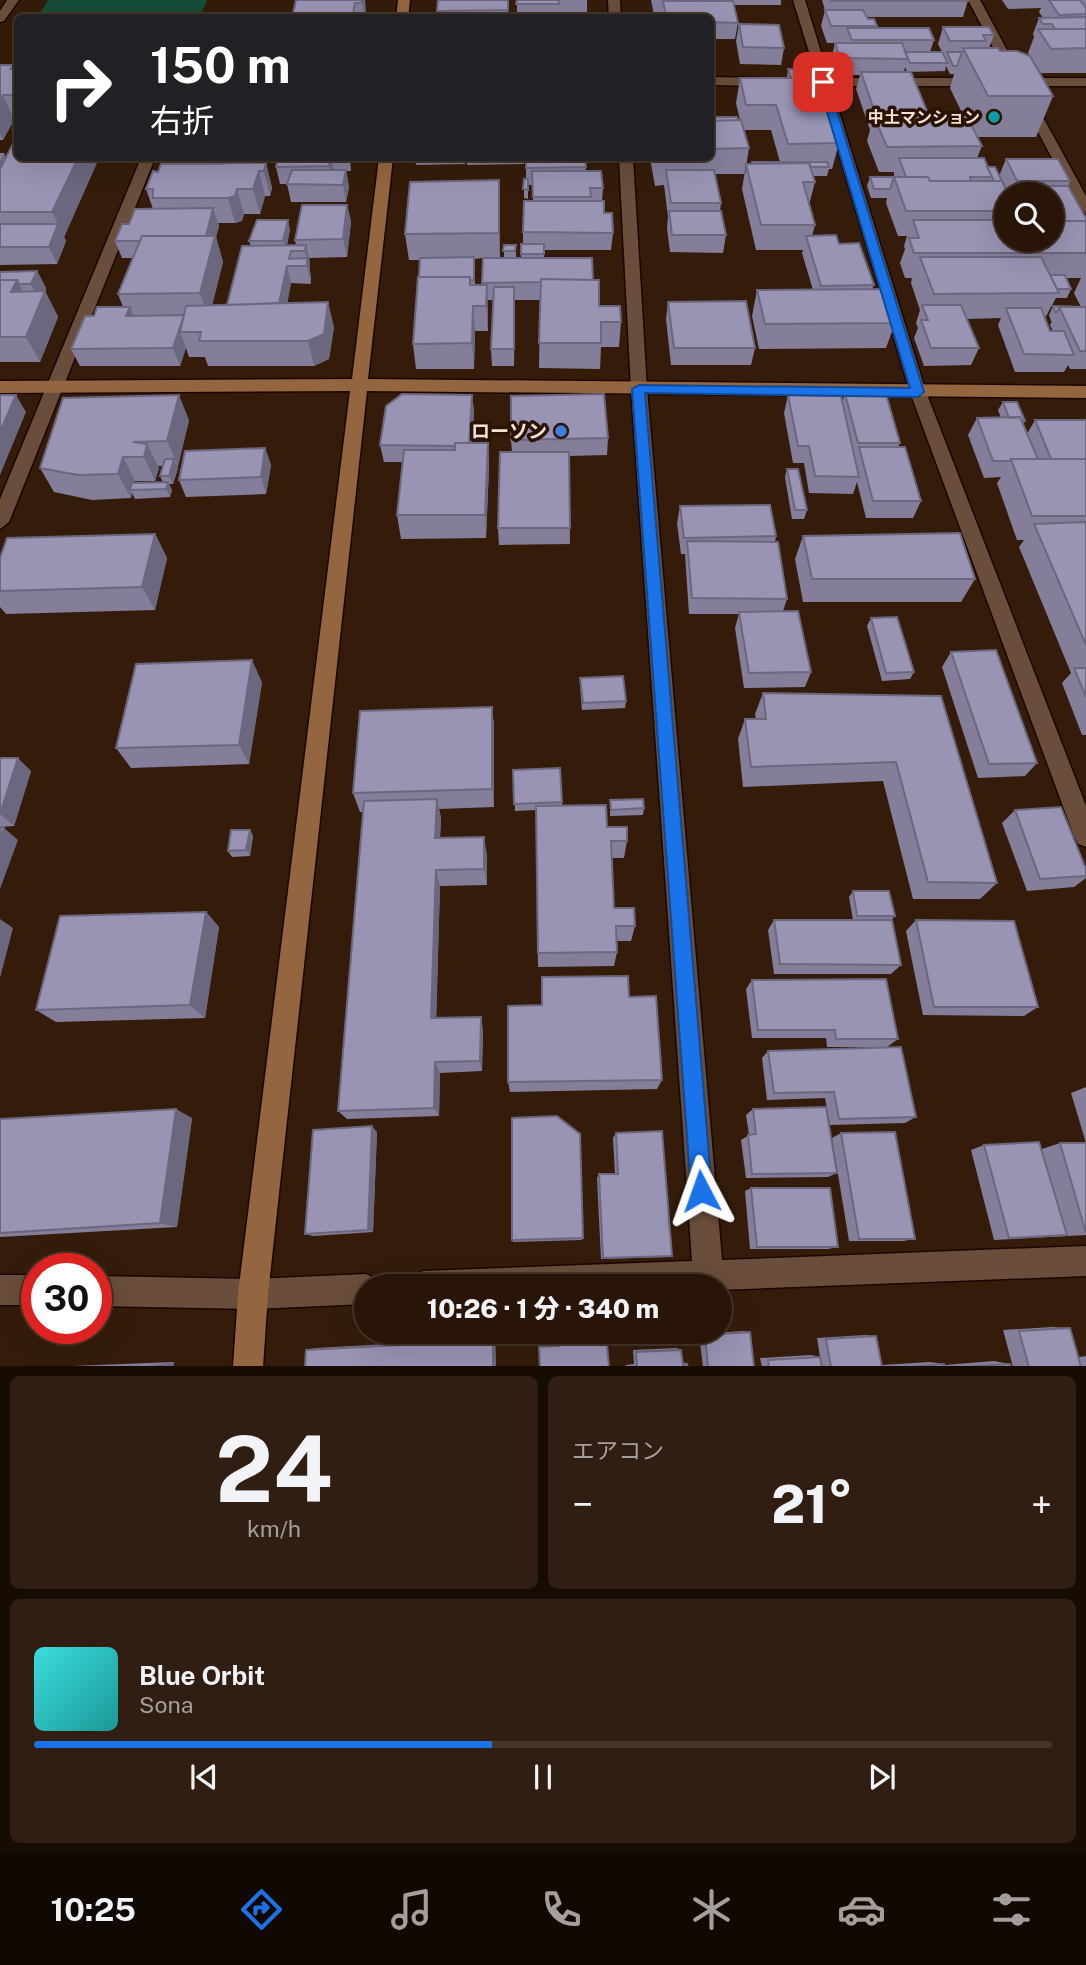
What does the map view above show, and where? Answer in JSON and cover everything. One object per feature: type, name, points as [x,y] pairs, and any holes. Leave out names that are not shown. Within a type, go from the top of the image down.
[{"type":"street","points":[[0,19],[13,0]]},
{"type":"street","points":[[799,0],[918,392],[1086,836]]},
{"type":"street","points":[[974,0],[1007,82],[1086,209]]},
{"type":"street","points":[[714,81],[773,82]]},
{"type":"street","points":[[798,82],[1086,82]]},
{"type":"street","points":[[0,522],[147,161]]},
{"type":"street","points":[[248,1366],[253,1294],[362,385],[386,161]]},
{"type":"street","points":[[626,161],[639,389],[708,1274],[1086,1261]]},
{"type":"street","points":[[0,387],[362,385],[1086,392]]},
{"type":"street","points":[[0,1290],[21,1290]]},
{"type":"street","points":[[112,1291],[253,1294],[354,1290]]},
{"type":"green space","points":[[48,0],[207,0],[201,14],[40,14]]},
{"type":"building","points":[[296,0],[362,0],[362,3],[355,3],[353,14],[293,14]]},
{"type":"building","points":[[438,0],[508,0],[508,10],[437,11]]},
{"type":"building","points":[[517,0],[559,0],[559,4],[516,4]]},
{"type":"building","points":[[968,0],[968,1],[831,1]]},
{"type":"building","points":[[1049,0],[1080,0],[1086,8],[1086,14],[1059,15]]},
{"type":"building","points":[[663,1],[733,1],[738,23],[714,22],[714,14],[665,14]]},
{"type":"building","points":[[825,10],[863,10],[868,19],[874,19],[877,26],[831,26]]},
{"type":"building","points":[[439,13],[506,13],[506,14]]},
{"type":"building","points":[[1086,17],[1086,29],[1055,29],[1052,24],[1043,24],[1039,18]]},
{"type":"building","points":[[739,24],[779,25],[784,48],[743,47]]},
{"type":"building","points":[[943,27],[989,27],[994,35],[983,35],[986,41],[950,41]]},
{"type":"building","points":[[847,28],[929,28],[934,40],[852,40]]},
{"type":"building","points":[[1038,29],[1086,29],[1086,48],[1051,49]]},
{"type":"building","points":[[835,43],[902,43],[908,59],[840,58]]},
{"type":"building","points":[[963,48],[998,48],[1000,51],[1017,51],[1030,56],[1053,96],[988,96]]},
{"type":"building","points":[[905,52],[942,52],[948,63],[910,63]]},
{"type":"building","points":[[947,52],[962,52],[957,66],[953,66]]},
{"type":"building","points":[[0,65],[13,65],[11,69],[14,69],[14,95],[3,95],[0,100]]},
{"type":"building","points":[[788,69],[813,69],[839,143],[788,144],[776,105],[746,105],[740,78],[791,78]]},
{"type":"building","points":[[861,72],[911,72],[929,116],[876,116]]},
{"type":"building","points":[[966,115],[982,146],[887,147],[874,116]]},
{"type":"building","points":[[714,117],[737,117],[738,120],[714,121]]},
{"type":"building","points":[[741,120],[749,148],[714,149],[714,121]]},
{"type":"building","points":[[14,142],[14,161],[77,161],[52,212],[0,212],[0,169]]},
{"type":"building","points":[[899,158],[984,158],[992,177],[970,177],[971,181],[930,181],[928,177],[906,177]]},
{"type":"building","points":[[1006,159],[1058,159],[1070,181],[1017,181]]},
{"type":"building","points":[[183,161],[224,161],[223,164],[182,164]]},
{"type":"building","points":[[277,161],[330,161],[329,166],[276,167]]},
{"type":"building","points":[[526,161],[585,161],[586,167],[526,168]]},
{"type":"building","points":[[752,162],[827,162],[829,167],[811,167],[809,163]]},
{"type":"building","points":[[266,163],[264,171],[259,171],[253,189],[237,189],[235,196],[228,198],[153,198],[153,189],[146,189],[153,171],[158,172],[161,164]]},
{"type":"building","points":[[809,163],[815,182],[803,182],[815,225],[761,225],[746,164]]},
{"type":"building","points":[[987,167],[995,167],[1002,181],[994,181]]},
{"type":"building","points":[[292,170],[346,170],[343,185],[287,184]]},
{"type":"building","points":[[666,170],[714,170],[721,203],[671,203]]},
{"type":"building","points":[[532,171],[601,171],[603,188],[590,188],[591,197],[533,197]]},
{"type":"building","points":[[870,177],[894,177],[890,189],[874,189]]},
{"type":"building","points":[[894,177],[928,177],[930,181],[1002,182],[994,182],[994,211],[906,211]]},
{"type":"building","points":[[524,179],[528,179],[528,190],[523,189]]},
{"type":"building","points":[[499,180],[499,233],[405,234],[410,182]]},
{"type":"building","points":[[1064,186],[1068,186],[1086,218],[1086,223],[1064,221]]},
{"type":"building","points":[[524,201],[604,201],[604,213],[612,213],[613,233],[523,232]]},
{"type":"building","points":[[302,205],[347,205],[343,239],[295,240]]},
{"type":"building","points":[[213,208],[206,236],[142,236],[140,241],[115,241],[122,224],[129,224],[135,209]]},
{"type":"building","points":[[669,211],[721,211],[726,235],[672,235]]},
{"type":"building","points":[[257,220],[288,220],[283,241],[249,241]]},
{"type":"building","points":[[913,220],[994,220],[994,252],[1064,252],[1064,221],[1085,221],[1086,253],[914,253],[909,238],[919,238]]},
{"type":"building","points":[[0,224],[58,224],[49,247],[0,247]]},
{"type":"building","points":[[836,235],[839,244],[859,243],[874,285],[821,286],[806,236]]},
{"type":"building","points":[[142,236],[215,236],[200,293],[118,294]]},
{"type":"building","points":[[521,244],[544,244],[544,254],[521,254]]},
{"type":"building","points":[[306,245],[305,251],[291,251],[289,259],[307,258],[307,266],[287,266],[279,303],[227,305],[242,246]]},
{"type":"building","points":[[504,245],[516,245],[515,251],[503,251]]},
{"type":"building","points":[[474,257],[474,280],[470,280],[470,277],[419,277],[420,258]]},
{"type":"building","points":[[920,257],[1041,257],[1059,293],[934,294]]},
{"type":"building","points":[[483,258],[592,258],[593,280],[541,279],[541,282],[482,283]]},
{"type":"building","points":[[37,271],[31,284],[19,284],[17,280],[0,280],[0,272]]},
{"type":"building","points":[[1050,275],[1065,275],[1071,289],[1057,289]]},
{"type":"building","points":[[418,277],[470,277],[470,285],[487,285],[486,306],[473,306],[472,343],[413,344]]},
{"type":"building","points":[[541,279],[599,280],[599,306],[620,306],[621,322],[601,322],[601,343],[539,343]]},
{"type":"building","points":[[0,280],[17,280],[11,292],[45,291],[26,337],[0,337]]},
{"type":"building","points":[[494,287],[514,287],[514,349],[491,349]]},
{"type":"building","points":[[883,289],[895,323],[765,324],[757,290]]},
{"type":"building","points":[[746,301],[755,348],[674,348],[668,302]]},
{"type":"building","points":[[328,302],[324,334],[308,341],[199,341],[201,332],[180,332],[186,306]]},
{"type":"building","points":[[922,305],[961,305],[979,348],[931,348],[921,320],[928,320]]},
{"type":"building","points":[[1053,306],[1083,307],[1059,307],[1055,312]]},
{"type":"building","points":[[97,307],[130,307],[126,316],[184,315],[173,348],[71,349],[85,316],[94,316]]},
{"type":"building","points":[[1059,307],[1086,307],[1086,351],[1080,351]]},
{"type":"building","points":[[1006,308],[1041,308],[1050,331],[1064,331],[1074,355],[1024,354]]},
{"type":"building","points":[[402,394],[472,395],[469,443],[455,443],[455,446],[380,445],[386,406]]},
{"type":"building","points":[[604,394],[608,438],[511,440],[511,396]]},
{"type":"building","points":[[845,394],[886,394],[900,443],[858,443]]},
{"type":"building","points":[[0,395],[16,395],[0,432]]},
{"type":"building","points":[[179,395],[167,441],[133,442],[147,444],[144,457],[123,457],[118,474],[78,475],[40,468],[63,398]]},
{"type":"building","points":[[788,395],[841,396],[859,477],[815,476],[809,446],[798,446]]},
{"type":"building","points":[[1003,402],[1017,402],[1025,421],[1020,417],[1009,418]]},
{"type":"building","points":[[1020,417],[1038,459],[993,461],[977,418]]},
{"type":"building","points":[[1035,420],[1086,420],[1086,459],[1051,459]]},
{"type":"building","points":[[455,443],[488,443],[485,515],[397,515],[404,450],[455,450]]},
{"type":"building","points":[[859,447],[905,447],[921,501],[873,501]]},
{"type":"building","points":[[265,448],[261,477],[179,480],[185,451]]},
{"type":"building","points":[[500,452],[569,452],[570,528],[498,528]]},
{"type":"building","points":[[165,459],[174,459],[169,476],[160,476]]},
{"type":"building","points":[[1011,459],[1086,459],[1086,516],[1032,516]]},
{"type":"building","points":[[787,469],[798,469],[807,510],[795,510]]},
{"type":"building","points":[[168,482],[166,489],[130,490],[132,483]]},
{"type":"building","points":[[770,505],[776,536],[684,538],[680,506]]},
{"type":"building","points":[[1086,522],[1086,645],[1034,524]]},
{"type":"building","points":[[960,533],[975,579],[812,579],[803,536]]},
{"type":"building","points":[[155,534],[142,587],[0,591],[0,558],[7,538]]},
{"type":"building","points":[[687,541],[778,542],[787,599],[692,598]]},
{"type":"building","points":[[798,611],[811,672],[749,673],[739,612]]},
{"type":"building","points":[[897,617],[914,672],[886,673],[871,618]]},
{"type":"building","points":[[996,650],[1037,763],[989,764],[951,652]]},
{"type":"building","points":[[252,660],[239,745],[116,748],[136,664]]},
{"type":"building","points":[[1074,668],[1086,668],[1086,697]]},
{"type":"building","points":[[623,676],[626,701],[583,703],[580,678]]},
{"type":"building","points":[[763,693],[941,696],[997,883],[928,882],[896,762],[751,767],[745,719],[766,719]]},
{"type":"building","points":[[492,707],[492,789],[353,793],[360,711]]},
{"type":"building","points":[[0,758],[18,758],[0,814]]},
{"type":"building","points":[[560,768],[562,802],[514,804],[513,770]]},
{"type":"building","points":[[437,799],[435,838],[484,837],[484,869],[436,870],[431,1018],[481,1017],[480,1061],[435,1062],[434,1108],[338,1111],[364,801]]},
{"type":"building","points":[[643,799],[644,808],[611,810],[610,800]]},
{"type":"building","points":[[606,805],[607,827],[627,827],[627,841],[611,841],[614,908],[634,908],[635,926],[616,926],[617,952],[538,953],[536,806]]},
{"type":"building","points":[[1061,807],[1086,869],[1086,876],[1040,879],[1015,810]]},
{"type":"building","points":[[231,830],[250,830],[246,850],[228,851]]},
{"type":"building","points":[[853,891],[889,891],[895,916],[857,916]]},
{"type":"building","points":[[206,912],[190,1005],[36,1010],[60,916]]},
{"type":"building","points":[[774,920],[892,920],[901,965],[780,964]]},
{"type":"building","points":[[916,920],[1014,921],[1038,1007],[934,1007]]},
{"type":"building","points":[[628,976],[629,997],[656,996],[662,1080],[508,1082],[508,1006],[542,1005],[542,977]]},
{"type":"building","points":[[886,979],[898,1039],[836,1039],[835,1030],[758,1030],[752,980]]},
{"type":"building","points":[[901,1047],[916,1117],[839,1119],[834,1092],[774,1093],[768,1051]]},
{"type":"building","points":[[826,1107],[837,1173],[752,1174],[748,1135],[756,1134],[753,1109]]},
{"type":"building","points":[[176,1109],[160,1223],[0,1233],[0,1119]]},
{"type":"building","points":[[557,1116],[580,1134],[583,1238],[512,1240],[512,1118]]},
{"type":"building","points":[[372,1126],[368,1230],[305,1234],[313,1130]]},
{"type":"building","points":[[662,1131],[672,1256],[603,1258],[599,1174],[618,1174],[616,1133]]},
{"type":"building","points":[[895,1132],[915,1239],[859,1239],[841,1133]]},
{"type":"building","points":[[1039,1142],[1067,1235],[1009,1238],[984,1145]]},
{"type":"building","points":[[1060,1143],[1086,1143],[1086,1233]]},
{"type":"building","points":[[751,1188],[830,1188],[838,1247],[757,1247]]},
{"type":"building","points":[[1070,1328],[1081,1366],[1029,1366],[1019,1331]]},
{"type":"building","points":[[750,1332],[754,1366],[708,1366],[706,1344],[732,1344],[732,1333]]},
{"type":"building","points":[[876,1336],[882,1366],[831,1366],[826,1339]]},
{"type":"building","points":[[418,1344],[493,1344],[493,1366],[305,1366],[306,1350]]},
{"type":"building","points":[[607,1344],[609,1366],[540,1366],[539,1347]]},
{"type":"building","points":[[681,1350],[683,1365],[688,1366],[637,1366],[636,1352]]},
{"type":"building","points":[[820,1357],[822,1366],[769,1366],[768,1360]]},
{"type":"building","points":[[1010,1364],[1011,1366],[979,1366]]},
{"type":"place","name":"中土マンション","points":[[994,117]]},
{"type":"place","name":"ローソン","points":[[561,431]]},
{"type":"route","points":[[701,1191],[639,389],[918,392],[823,82]]}]
